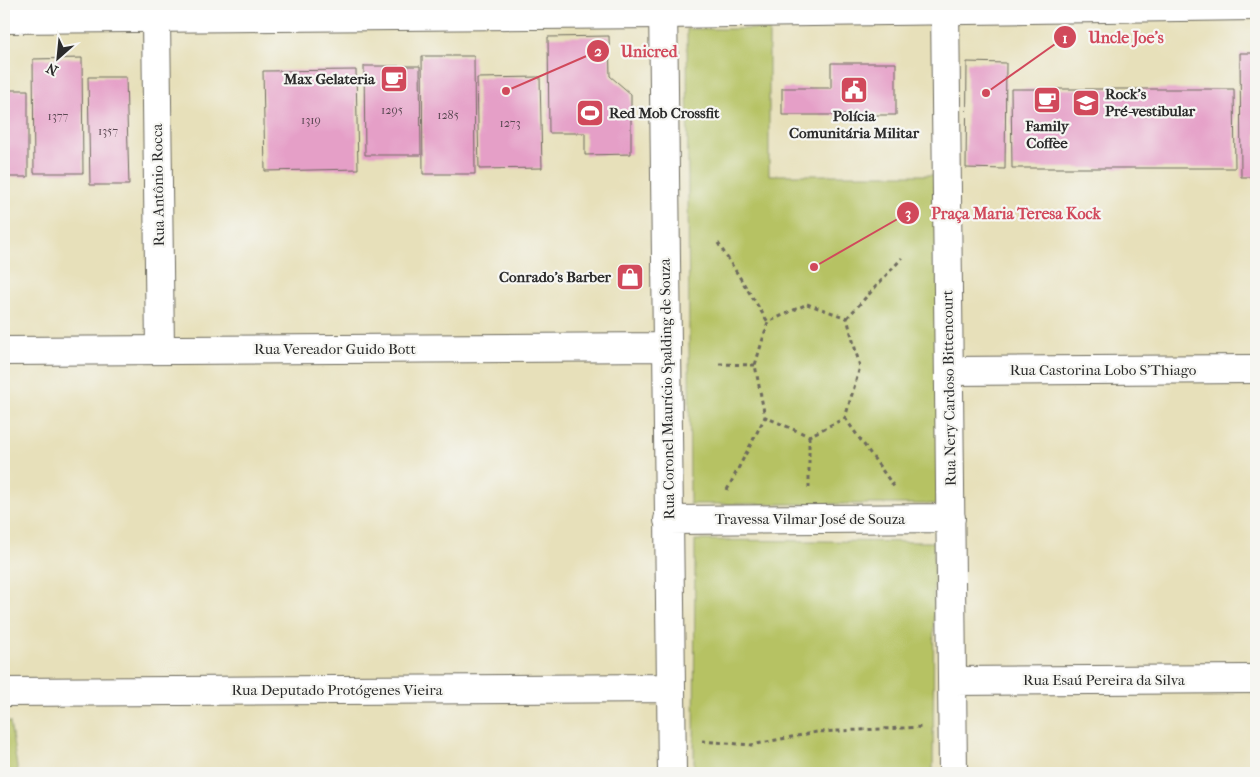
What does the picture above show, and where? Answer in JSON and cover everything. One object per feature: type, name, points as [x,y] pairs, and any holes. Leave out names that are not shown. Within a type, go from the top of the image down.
[{"type":"street","points":[[4,19],[156,19],[663,9],[1256,6]]},
{"type":"street","name":"Rua Nery Cardoso Bittencourt","points":[[945,7],[953,773]]},
{"type":"street","name":"Rua Coronel Maurício Spalding de Souza","points":[[663,9],[672,773]]},
{"type":"street","name":"Rua Antônio Rocca","points":[[156,19],[160,350]]},
{"type":"street","name":"Rua Vereador Guido Bott","points":[[4,351],[666,347]]},
{"type":"street","name":"Rua Castorina Lobo S'Thiago","points":[[949,371],[1256,369]]},
{"type":"street","name":"Travessa Vilmar José de Souza","points":[[668,520],[951,518]]},
{"type":"street","name":"Rua Esaú Pereira da Silva","points":[[953,680],[1256,679]]},
{"type":"street","name":"Rua Deputado Protógenes Vieira","points":[[4,692],[670,688]]},
{"type":"path","points":[[718,243],[768,322]]},
{"type":"path","points":[[847,318],[902,258]]},
{"type":"path","points":[[726,493],[765,417],[755,365],[768,322],[807,304],[847,318]]},
{"type":"path","points":[[765,417],[809,436],[846,418],[860,367],[847,318]]},
{"type":"path","points":[[719,364],[755,365]]},
{"type":"path","points":[[846,418],[899,493]]},
{"type":"path","points":[[809,436],[809,492]]},
{"type":"path","points":[[671,739],[752,745],[817,732],[953,725]]},
{"type":"green space","points":[[687,29],[769,29],[769,175],[938,175],[940,504],[690,504]]},
{"type":"green space","points":[[695,540],[934,542],[933,773],[694,773]]},
{"type":"green space","points":[[4,722],[10,722],[18,773],[4,773]]},
{"type":"building","name":"Red Mob Crossfit","points":[[609,36],[610,76],[631,94],[631,154],[585,155],[585,133],[549,133],[548,37]]},
{"type":"building","points":[[1240,53],[1256,53],[1256,177],[1241,177]]},
{"type":"building","points":[[422,56],[474,56],[475,174],[423,174]]},
{"type":"building","points":[[82,58],[83,173],[34,173],[33,59]]},
{"type":"building","points":[[967,62],[1006,63],[1005,169],[966,168]]},
{"type":"building","points":[[831,63],[896,63],[896,115],[782,115],[782,88],[831,88]]},
{"type":"building","points":[[364,66],[420,66],[421,155],[365,155]]},
{"type":"building","points":[[356,70],[358,169],[265,171],[263,71]]},
{"type":"building","points":[[88,77],[126,77],[129,185],[90,185]]},
{"type":"building","points":[[540,77],[542,168],[479,169],[477,78]]},
{"type":"building","points":[[1011,89],[1234,89],[1235,168],[1012,168]]},
{"type":"building","points":[[4,90],[28,90],[28,177],[4,177]]},
{"type":"place","name":"Max Gelateria","points":[[394,79]]},
{"type":"place","name":"Polícia Comunitária Militar","points":[[854,90]]},
{"type":"place","name":"Unicred","points":[[506,91]]},
{"type":"place","name":"Uncle Joe's","points":[[986,93]]},
{"type":"place","name":"Family Coffee","points":[[1047,100]]},
{"type":"place","name":"Rock's Pré-vestibular","points":[[1086,103]]},
{"type":"place","name":"Red Mob Crossfit","points":[[590,113]]},
{"type":"place","name":"Praça Maria Teresa Kock","points":[[814,267]]},
{"type":"place","name":"Conrado's Barber","points":[[630,277]]}]
